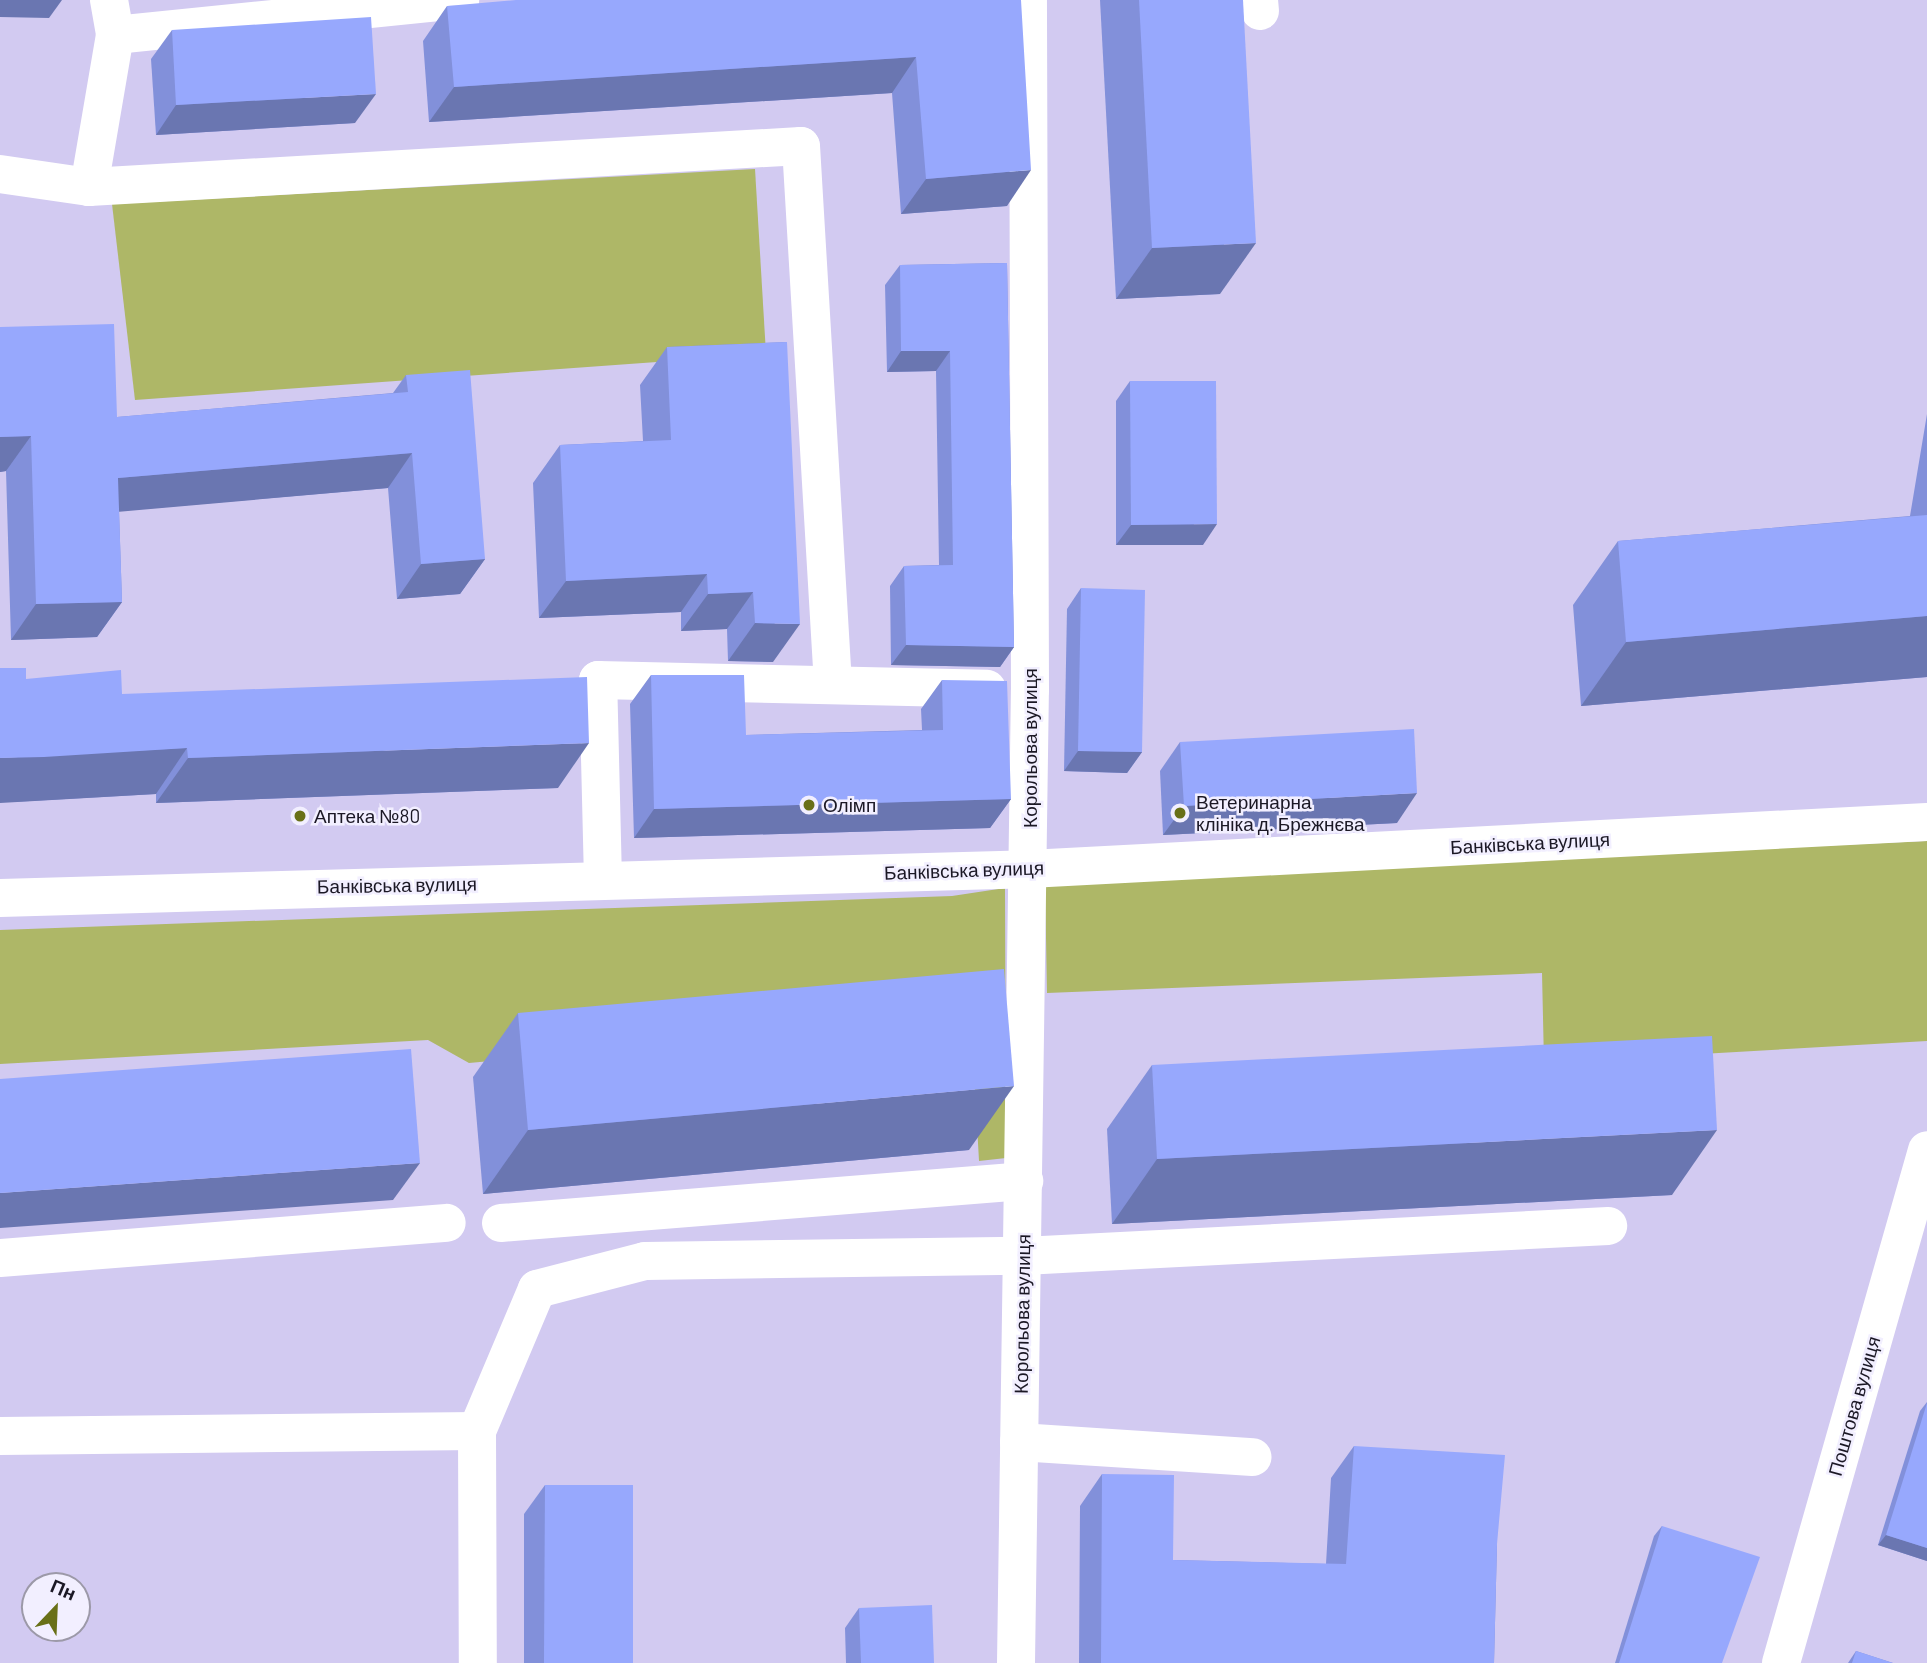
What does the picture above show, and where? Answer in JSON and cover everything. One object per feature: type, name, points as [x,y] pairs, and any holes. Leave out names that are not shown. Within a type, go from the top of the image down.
[{"type":"street","points":[[89,187],[112,17],[460,0]]},
{"type":"street","name":"Корольова вулиця","points":[[1016,1663],[1030,690],[1028,0]]},
{"type":"street","points":[[0,174],[89,187],[801,146],[833,685]]},
{"type":"street","points":[[603,880],[598,680],[1030,690]]},
{"type":"street","name":"Банківська вулиця","points":[[0,898],[1028,869],[1927,822]]},
{"type":"street","name":"Поштова вулиця","points":[[1782,1663],[1926,1154]]},
{"type":"street","points":[[501,1223],[1024,1181]]},
{"type":"street","points":[[0,1258],[447,1223]]},
{"type":"street","points":[[478,1663],[477,1431],[537,1289],[645,1261],[1023,1256],[1608,1226]]},
{"type":"street","points":[[0,1436],[477,1431]]},
{"type":"street","points":[[1019,1442],[1253,1457]]},
{"type":"green space","points":[[755,169],[766,354],[135,400],[112,204]]},
{"type":"green space","points":[[1927,841],[1927,1041],[1544,1063],[1542,973],[1047,993],[1045,881]]},
{"type":"green space","points":[[1005,888],[1006,1158],[979,1161],[971,1018],[469,1063],[428,1040],[0,1064],[0,930],[952,896]]},
{"type":"building","points":[[516,0],[1021,0],[1031,170],[926,179],[916,57],[454,87],[447,6]]},
{"type":"building","points":[[1139,0],[1243,0],[1256,243],[1152,248]]},
{"type":"building","points":[[371,17],[376,94],[176,105],[172,30]]},
{"type":"building","points":[[1007,263],[1014,647],[906,645],[904,566],[953,565],[950,351],[901,351],[900,265]]},
{"type":"building","points":[[114,324],[117,417],[408,392],[406,375],[470,370],[485,559],[421,564],[412,453],[118,478],[122,602],[36,604],[31,436],[0,437],[0,327]]},
{"type":"building","points":[[787,342],[800,624],[755,623],[753,592],[708,594],[707,574],[566,581],[560,445],[671,440],[667,347]]},
{"type":"building","points":[[1130,381],[1216,381],[1217,524],[1131,525]]},
{"type":"building","points":[[1927,515],[1927,616],[1626,642],[1618,541]]},
{"type":"building","points":[[1081,588],[1145,590],[1142,752],[1078,751]]},
{"type":"building","points":[[0,668],[26,668],[26,679],[121,670],[122,694],[587,677],[589,743],[188,758],[187,748],[0,758]]},
{"type":"building","points":[[651,675],[744,675],[746,735],[943,730],[942,680],[1007,681],[1011,799],[654,809]]},
{"type":"building","points":[[1414,729],[1417,793],[1184,806],[1180,742]]},
{"type":"building","points":[[1004,969],[1014,1086],[528,1130],[518,1013]]},
{"type":"building","points":[[1712,1036],[1717,1130],[1157,1159],[1152,1065]]},
{"type":"building","points":[[411,1049],[420,1163],[0,1193],[0,1079]]},
{"type":"building","points":[[1927,1403],[1927,1548],[1886,1535]]},
{"type":"building","points":[[1354,1446],[1505,1455],[1497,1544],[1494,1663],[1101,1663],[1102,1474],[1174,1475],[1173,1560],[1346,1564]]},
{"type":"building","points":[[545,1485],[633,1485],[633,1663],[544,1663]]},
{"type":"building","points":[[1662,1526],[1760,1557],[1722,1663],[1619,1663]]},
{"type":"building","points":[[932,1605],[934,1663],[861,1663],[859,1608]]},
{"type":"building","points":[[1856,1651],[1893,1663],[1852,1663]]},
{"type":"place","name":"Олімп","points":[[809,805]]},
{"type":"place","name":"Ветеринарна клініка д. Брежнєва","points":[[1180,813]]},
{"type":"place","name":"Аптека №80","points":[[300,816]]}]
